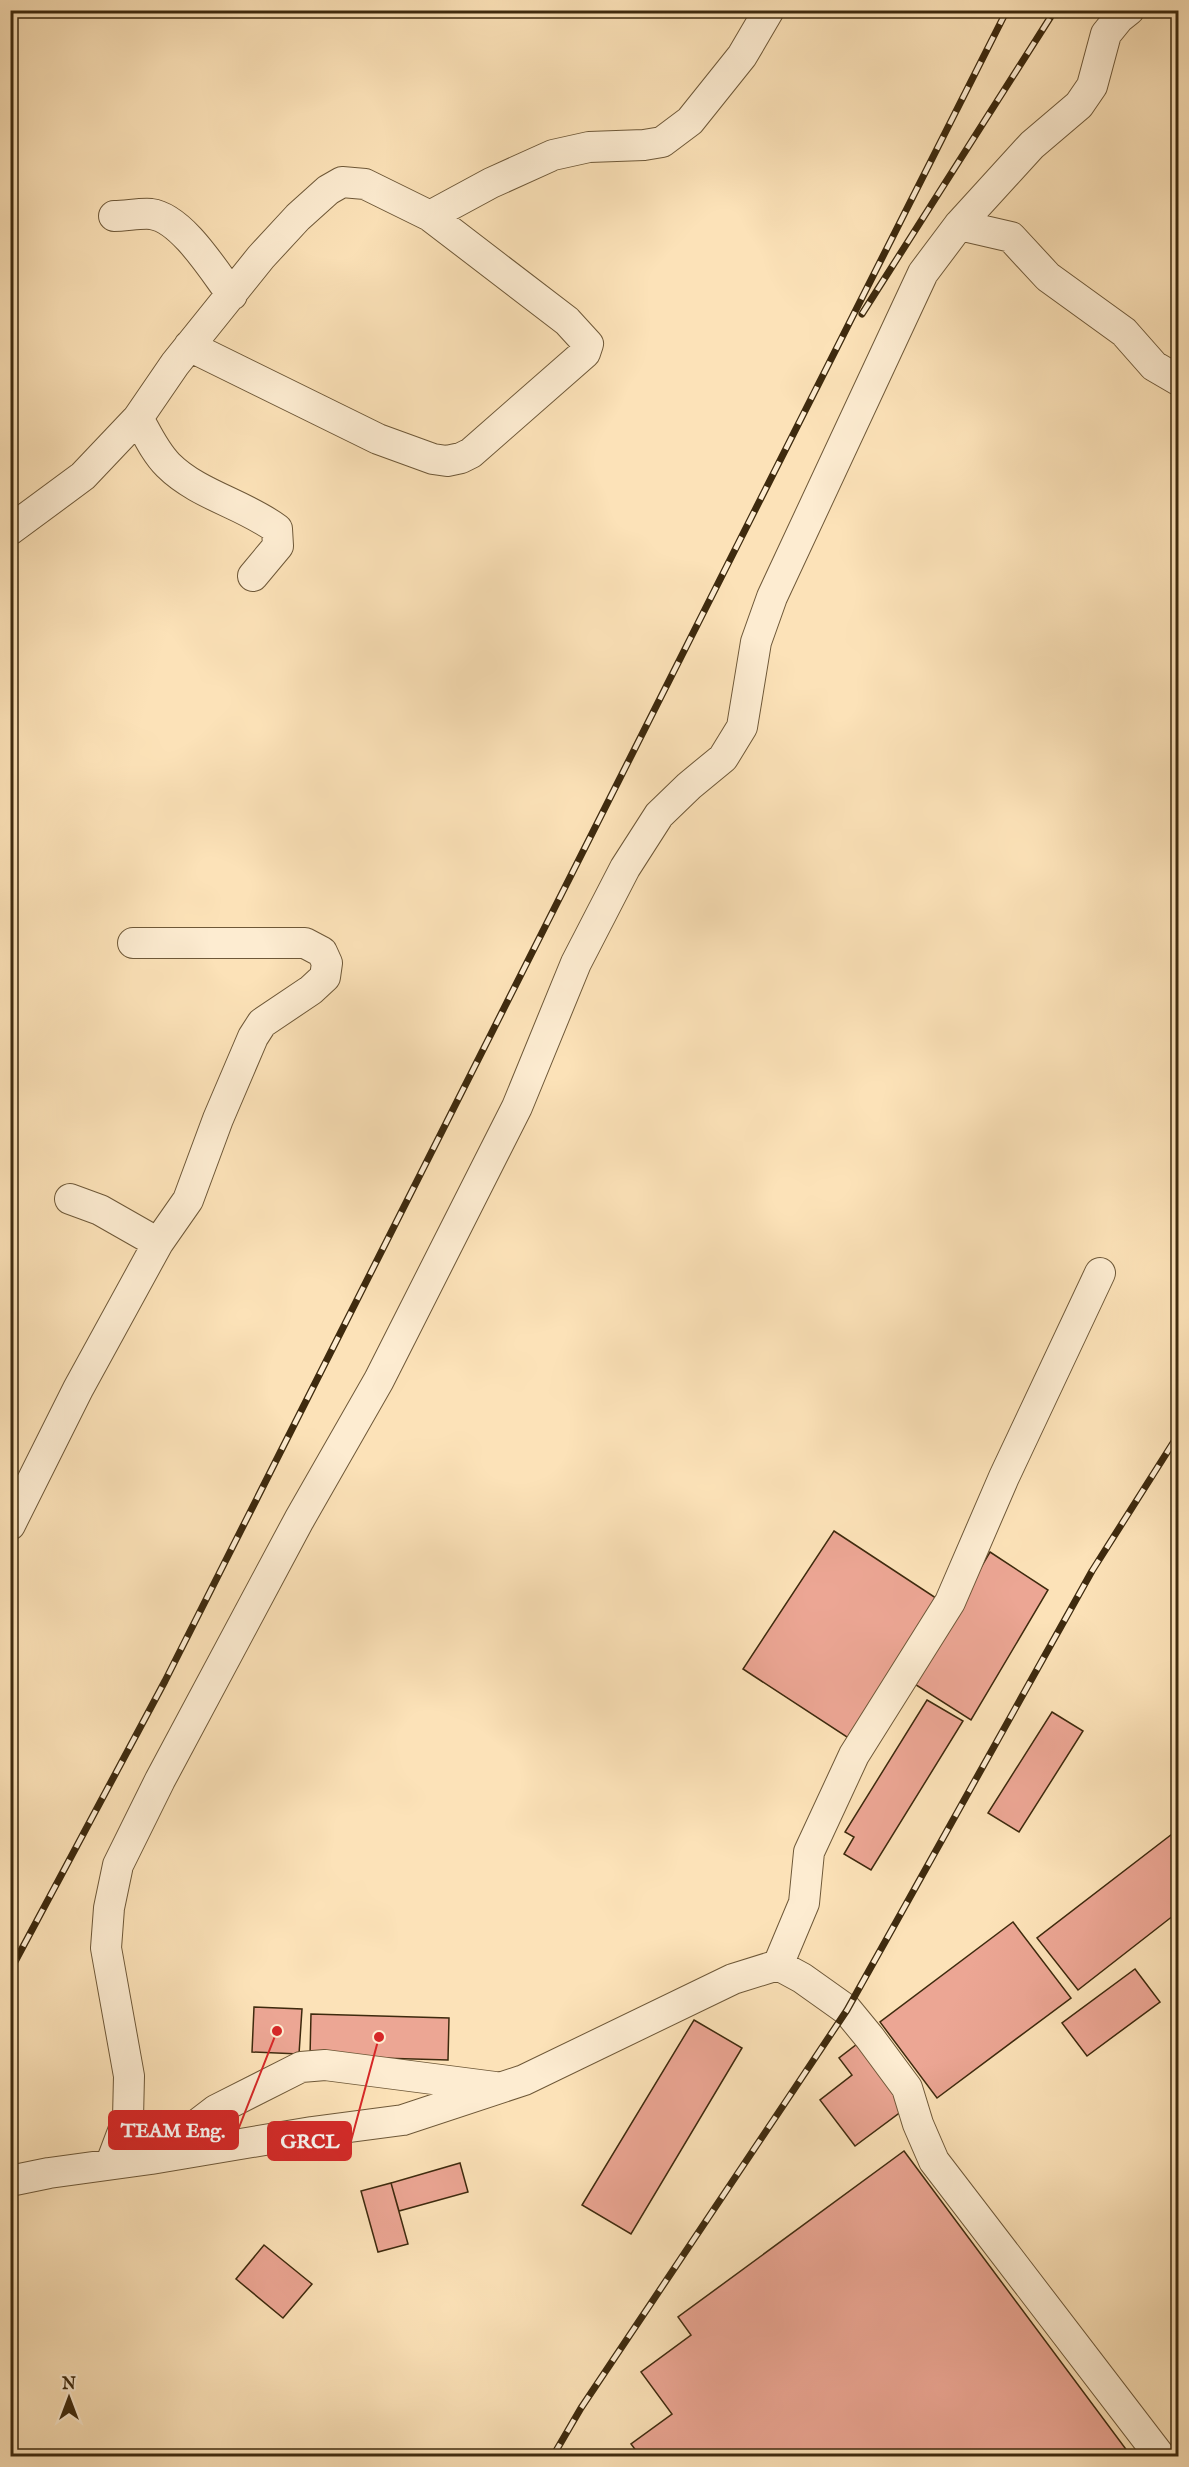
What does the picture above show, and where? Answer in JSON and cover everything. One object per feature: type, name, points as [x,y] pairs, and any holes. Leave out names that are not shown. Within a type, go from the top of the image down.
[{"type":"street","points":[[430,216],[491,183],[553,155],[589,147],[662,142],[690,121],[742,56],[769,10]]},
{"type":"street","points":[[111,2163],[128,2118],[129,2076],[106,1948],[109,1908],[118,1865],[160,1780],[282,1551],[379,1380],[517,1107],[576,963],[625,868],[660,815],[689,786],[723,758],[742,727],[756,642],[772,597],[923,273],[959,225],[1032,145],[1079,105],[1092,86],[1106,34],[1129,10]]},
{"type":"street","points":[[10,530],[83,476],[138,418],[189,346],[261,257],[328,190],[342,182],[365,184],[430,216],[567,321],[588,344],[585,353],[471,453],[447,461],[433,459],[378,439],[189,346]]},
{"type":"street","points":[[114,216],[151,214],[168,219],[180,229],[232,295]]},
{"type":"street","points":[[959,225],[1011,237],[1048,277],[1124,332],[1154,366],[1179,380]]},
{"type":"street","points":[[138,418],[168,466],[200,488],[247,509],[277,529],[278,546],[253,576]]},
{"type":"street","points":[[10,1525],[78,1389],[158,1242],[188,1200],[218,1119],[253,1037],[262,1023],[311,990],[325,977],[327,963],[322,952],[305,943],[133,943]]},
{"type":"street","points":[[70,1198],[100,1210],[158,1242]]},
{"type":"street","points":[[778,1965],[804,1903],[809,1852],[854,1755],[950,1602],[1004,1477],[1100,1273]]},
{"type":"street","points":[[10,2181],[111,2163],[151,2159],[312,2132],[403,2120],[524,2080],[733,1979],[778,1965],[802,1978],[847,2010],[870,2038],[907,2088],[918,2124],[934,2161],[1160,2457]]},
{"type":"street","points":[[151,2159],[216,2110],[301,2067],[325,2065],[500,2088]]},
{"type":"building","points":[[834,1531],[942,1602],[850,1739],[743,1669]]},
{"type":"building","points":[[990,1552],[1048,1590],[971,1720],[913,1683]]},
{"type":"building","points":[[927,1700],[963,1721],[871,1870],[844,1854],[854,1837],[845,1832]]},
{"type":"building","points":[[1052,1712],[1083,1731],[1019,1832],[988,1813]]},
{"type":"building","points":[[1176,1831],[1178,1834],[1178,1912],[1078,1990],[1037,1938]]},
{"type":"building","points":[[1013,1922],[1071,1998],[937,2098],[880,2022]]},
{"type":"building","points":[[1135,1969],[1160,2002],[1087,2056],[1062,2023]]},
{"type":"building","points":[[254,2007],[302,2009],[299,2054],[252,2052]]},
{"type":"building","points":[[311,2014],[449,2018],[448,2060],[310,2056]]},
{"type":"building","points":[[694,2020],[742,2048],[631,2234],[582,2205]]},
{"type":"building","points":[[861,2041],[910,2105],[855,2146],[820,2100],[852,2075],[839,2058]]},
{"type":"building","points":[[904,2151],[1131,2456],[640,2456],[631,2444],[672,2414],[641,2372],[691,2335],[678,2317]]},
{"type":"building","points":[[460,2163],[468,2192],[399,2211],[391,2183]]},
{"type":"building","points":[[391,2183],[408,2244],[378,2252],[361,2191]]},
{"type":"building","points":[[264,2245],[312,2284],[283,2318],[236,2279]]},
{"type":"railway","points":[[10,1971],[165,1681],[1007,10]]},
{"type":"railway","points":[[862,314],[1055,10]]},
{"type":"railway","points":[[553,2456],[581,2408],[847,2010],[1092,1571],[1178,1435]]},
{"type":"place","name":"TEAM Eng.","points":[[277,2031]]},
{"type":"place","name":"GRCL","points":[[379,2037]]}]
